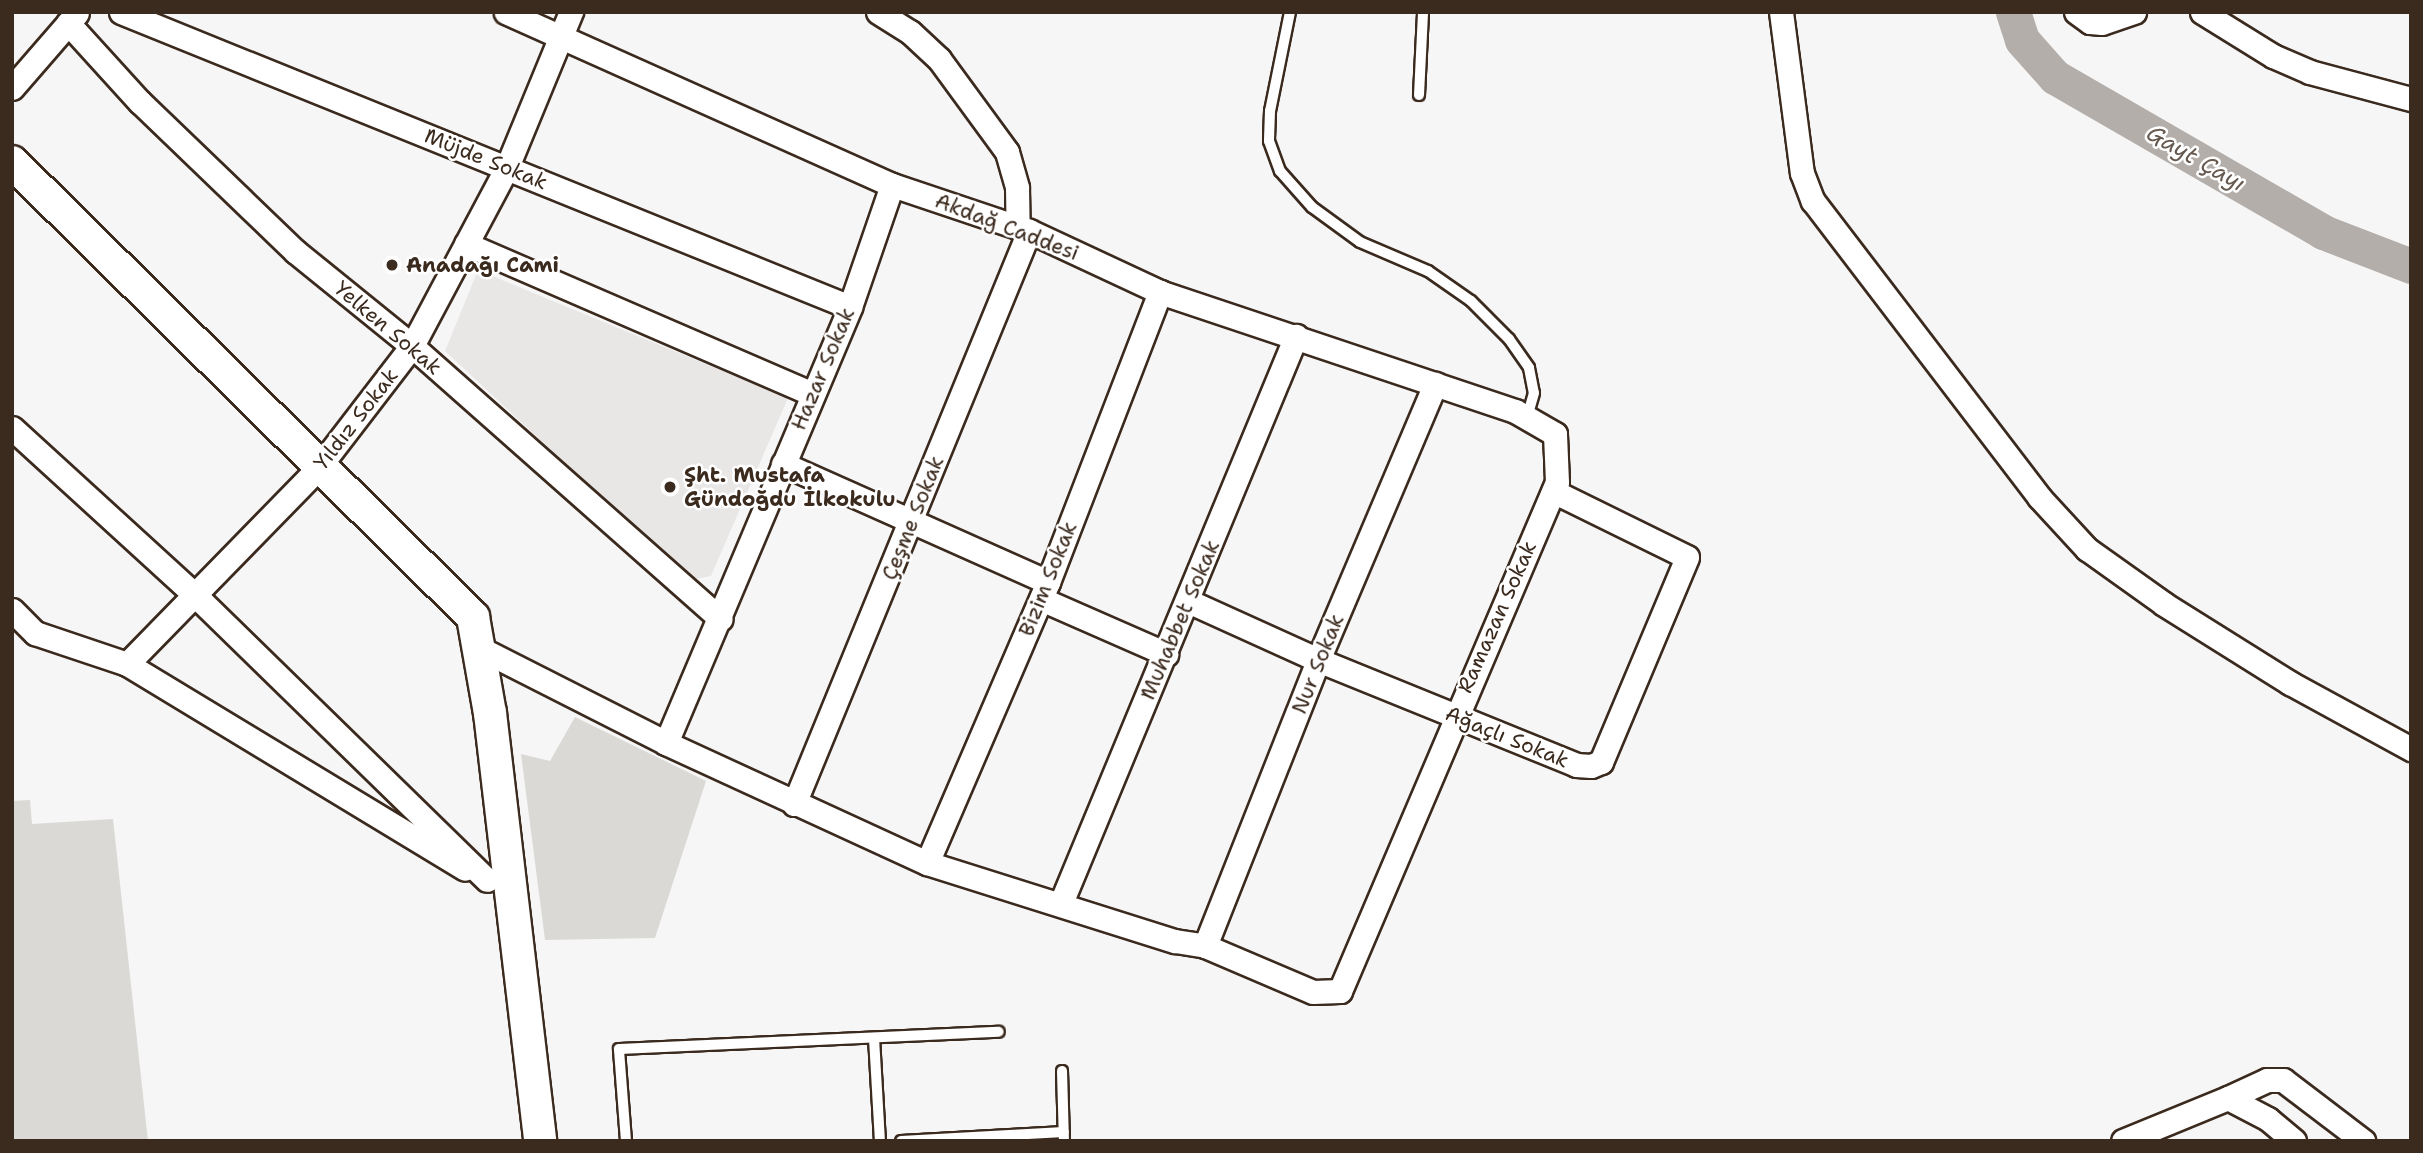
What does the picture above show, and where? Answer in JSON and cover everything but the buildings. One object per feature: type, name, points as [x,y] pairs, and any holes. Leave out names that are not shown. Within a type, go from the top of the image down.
[{"type":"street","name":"Müjde Sokak","points":[[121,12],[850,307]]},
{"type":"street","name":"Akdağ Caddesi","points":[[506,12],[892,185],[1024,229],[1160,292],[1435,384],[1527,418],[1555,434]]},
{"type":"street","name":"Yıldız Sokak","points":[[127,664],[197,597],[319,467],[412,346],[506,167],[571,12]]},
{"type":"street","points":[[878,12],[910,32],[939,59],[1007,152],[1024,229]]},
{"type":"street","points":[[1781,12],[1802,173],[1813,201],[2039,497],[2087,549],[2164,604],[2290,683],[2411,749]]},
{"type":"street","points":[[2076,12],[2090,22],[2102,23],[2134,12]]},
{"type":"street","points":[[2202,12],[2273,56],[2310,72],[2411,99]]},
{"type":"street","points":[[12,88],[73,18]]},
{"type":"street","name":"Yelken Sokak","points":[[73,18],[140,102],[296,252],[412,346],[721,620]]},
{"type":"street","points":[[12,162],[473,617],[481,649],[504,676],[510,889],[540,1141]]},
{"type":"street","name":"Hazar Sokak","points":[[666,743],[721,620],[783,464],[850,307],[892,185]]},
{"type":"street","name":"Çeşme Sokak","points":[[794,804],[912,522],[1024,229]]},
{"type":"street","points":[[466,244],[813,394]]},
{"type":"street","name":"Bizim Sokak","points":[[927,863],[1044,591],[1160,292]]},
{"type":"street","name":"Muhabbet Sokak","points":[[1060,903],[1166,654],[1296,336]]},
{"type":"street","name":"Nur Sokak","points":[[1205,946],[1318,660],[1435,384]]},
{"type":"street","points":[[12,428],[510,889],[561,1141]]},
{"type":"street","name":"Ramazan Sokak","points":[[1205,946],[1314,992],[1340,991],[1454,715],[1553,491],[1555,434]]},
{"type":"street","points":[[783,464],[912,522],[1166,654]]},
{"type":"street","name":"Ağaçlı Sokak","points":[[1188,601],[1318,660],[1576,765],[1601,762],[1687,556],[1553,491]]},
{"type":"street","points":[[12,610],[35,633]]},
{"type":"street","points":[[12,633],[35,633],[127,664],[416,843],[510,889]]},
{"type":"street","points":[[481,649],[666,743],[927,863],[1175,941],[1205,946]]},
{"type":"street","points":[[2123,1141],[2267,1080],[2283,1080],[2363,1141]]},
{"type":"street","points":[[2228,1098],[2268,1119],[2294,1141]]},
{"type":"lane","points":[[1290,12],[1270,111],[1269,141],[1280,171],[1312,207],[1360,242],[1429,271],[1471,301],[1529,368],[1534,393],[1527,418]]},
{"type":"lane","points":[[1419,95],[1423,12]]},
{"type":"lane","points":[[626,1141],[619,1049],[999,1032]]},
{"type":"lane","points":[[874,1038],[880,1141]]},
{"type":"lane","points":[[901,1141],[1064,1137],[1062,1071]]},
{"type":"shaded area","name":"Şht. Mustafa Gündoğdu İlkokulu","points":[[478,270],[788,398],[711,576],[690,580],[445,351]]},
{"type":"shaded area","points":[[575,717],[706,781],[655,938],[545,940],[521,754],[550,761]]},
{"type":"shaded area","points":[[30,800],[32,824],[113,819],[148,1141],[12,1141],[12,801]]},
{"type":"waterway","name":"Gayt Çayı","points":[[2013,12],[2022,40],[2055,77],[2323,232],[2411,266]]},
{"type":"place","name":"Anadağı Cami","points":[[392,265]]},
{"type":"place","name":"Şht. Mustafa Gündoğdu İlkokulu","points":[[670,487]]}]
